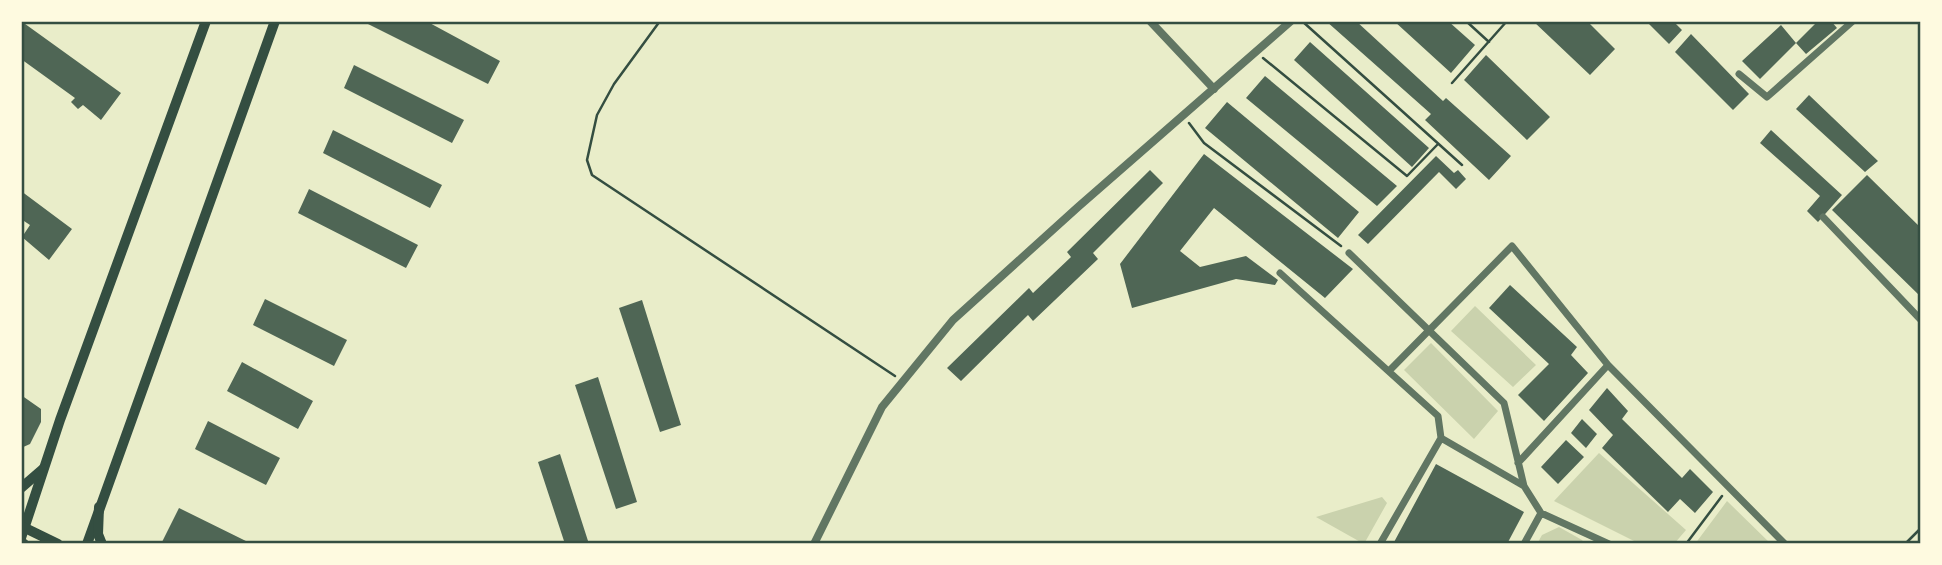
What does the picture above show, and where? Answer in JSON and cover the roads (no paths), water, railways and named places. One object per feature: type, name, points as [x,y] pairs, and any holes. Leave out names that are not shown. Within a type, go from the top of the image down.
[{"type":"main road","points":[[58,544],[22,536],[43,469],[206,21]]},
{"type":"main road","points":[[87,544],[275,21]]},
{"type":"main road","points":[[21,488],[43,469]]},
{"type":"main road","points":[[99,507],[99,534],[102,544]]},
{"type":"street","points":[[1150,21],[1214,89]]},
{"type":"street","points":[[826,544],[815,542],[883,407],[953,320],[1292,21]]},
{"type":"street","points":[[1739,74],[1767,97],[1853,21]]},
{"type":"street","points":[[1822,217],[1921,320]]},
{"type":"street","points":[[1390,370],[1512,246],[1608,366],[1785,544]]},
{"type":"street","points":[[1349,253],[1504,404],[1524,486],[1541,513],[1609,544]]},
{"type":"street","points":[[1280,273],[1438,415],[1441,438],[1380,544]]},
{"type":"street","points":[[1518,463],[1608,366]]},
{"type":"street","points":[[1441,438],[1524,486]]},
{"type":"street","points":[[1524,544],[1541,513]]}]
